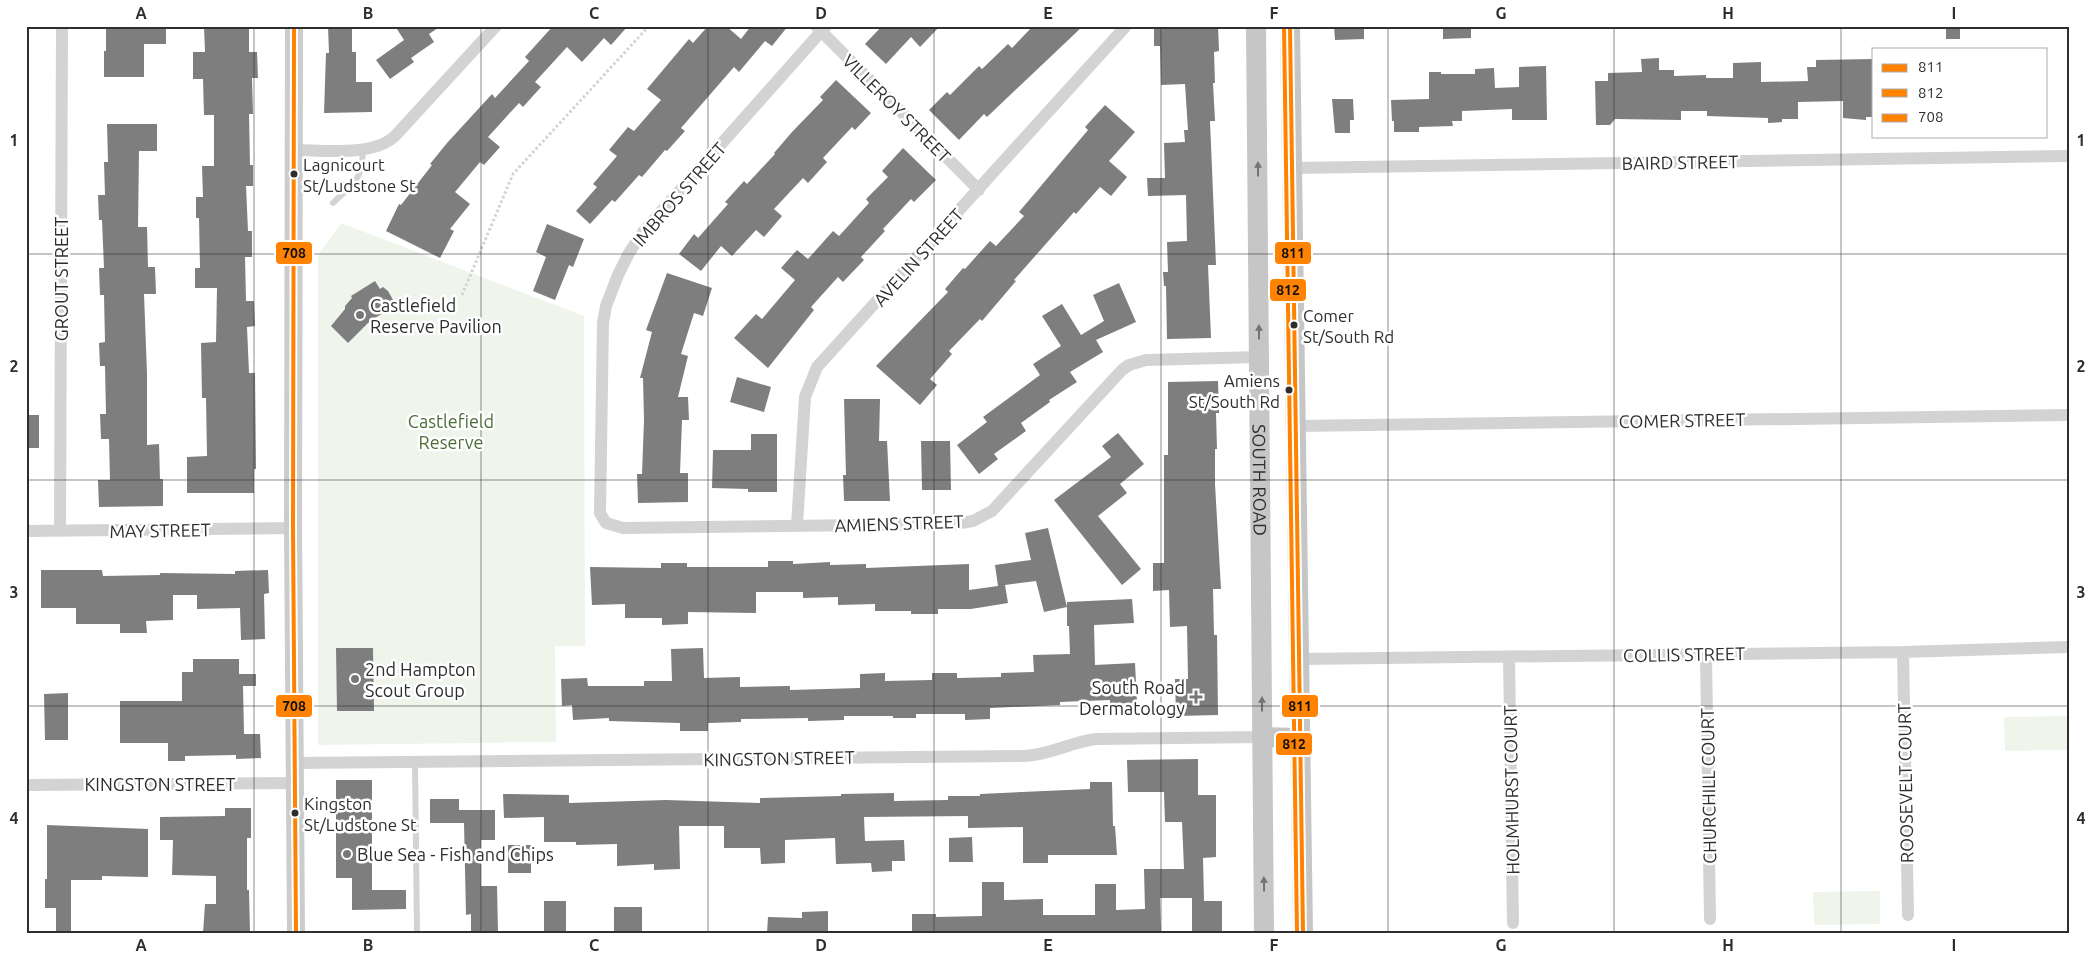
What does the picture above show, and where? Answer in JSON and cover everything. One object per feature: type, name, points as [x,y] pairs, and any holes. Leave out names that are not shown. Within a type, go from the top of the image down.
[{"type":"main road","name":"SOUTH ROAD","points":[[1256,26],[1264,933]]},
{"type":"main road","name":"SOUTH ROAD","points":[[1290,26],[1303,933]]},
{"type":"main road","points":[[1262,737],[1300,738]]},
{"type":"street","name":"GROUT STREET","points":[[60,531],[62,26]]},
{"type":"street","points":[[294,26],[293,528],[296,933]]},
{"type":"street","points":[[294,150],[363,150],[391,140],[496,26]]},
{"type":"street","name":"AVELIN STREET","points":[[798,525],[805,397],[817,367],[1126,26]]},
{"type":"street","name":"VILLEROY STREET","points":[[821,28],[978,190]]},
{"type":"street","name":"IMBROS STREET","points":[[600,513],[601,336],[606,306],[618,275],[629,253],[643,232],[821,28]]},
{"type":"street","name":"BAIRD STREET","points":[[1292,168],[2069,156]]},
{"type":"street","name":"AMIENS STREET","points":[[600,513],[606,523],[623,528],[954,524],[982,517],[992,511],[1122,370],[1129,365],[1146,360],[1259,357]]},
{"type":"street","name":"COMER STREET","points":[[1296,426],[2069,415]]},
{"type":"street","name":"MAY STREET","points":[[26,531],[293,528]]},
{"type":"street","name":"COLLIS STREET","points":[[1299,659],[1903,652],[2069,647]]},
{"type":"street","name":"ROOSEVELT COURT","points":[[1903,652],[1908,915]]},
{"type":"street","name":"CHURCHILL COURT","points":[[1706,654],[1710,919]]},
{"type":"street","name":"HOLMHURST COURT","points":[[1509,657],[1513,923]]},
{"type":"street","name":"KINGSTON STREET","points":[[294,763],[1024,756],[1048,754],[1077,742],[1096,739],[1262,737]]},
{"type":"street","name":"KINGSTON STREET","points":[[26,785],[294,783]]},
{"type":"lane","points":[[333,202],[360,175],[363,150]]},
{"type":"lane","points":[[415,762],[417,933]]},
{"type":"path","points":[[462,295],[513,174],[649,26]]},
{"type":"green space","name":"Castlefield Reserve","points":[[341,223],[584,316],[585,646],[555,646],[556,742],[318,745],[318,255]]},
{"type":"green space","points":[[2069,716],[2069,750],[2005,751],[2004,717]]},
{"type":"green space","points":[[1880,891],[1880,924],[1814,925],[1813,892]]},
{"type":"building","points":[[106,26],[166,26],[166,44],[144,44],[144,77],[104,77]]},
{"type":"building","points":[[204,26],[249,26],[249,52],[257,52],[258,78],[252,78],[253,114],[249,114],[250,165],[253,165],[253,186],[246,186],[248,231],[252,231],[252,257],[245,257],[246,301],[254,301],[255,326],[247,327],[249,373],[255,373],[256,469],[254,469],[254,493],[187,493],[187,457],[207,456],[206,398],[202,398],[201,343],[216,342],[217,288],[195,288],[195,268],[200,268],[199,218],[196,218],[196,197],[203,197],[202,166],[214,166],[214,115],[204,115],[203,79],[193,79],[193,52],[205,52]]},
{"type":"building","points":[[328,26],[352,26],[352,52],[356,52],[356,82],[372,82],[372,112],[324,113],[326,53],[329,53]]},
{"type":"building","points":[[395,26],[441,26],[429,34],[434,42],[411,58],[414,62],[390,79],[376,60],[404,40]]},
{"type":"building","points":[[553,26],[628,26],[611,45],[604,38],[582,62],[567,47],[535,82],[541,87],[523,107],[519,103],[488,137],[500,147],[484,165],[480,162],[455,192],[470,204],[450,229],[454,231],[440,258],[386,231],[399,204],[401,205],[447,143],[492,94],[495,98],[529,61],[525,57]]},
{"type":"building","points":[[708,26],[726,26],[741,39],[751,26],[788,26],[772,46],[765,41],[739,72],[734,67],[681,128],[685,131],[667,151],[665,150],[642,177],[639,175],[615,202],[612,200],[590,224],[576,211],[597,187],[593,184],[617,156],[609,150],[628,127],[634,131],[661,100],[647,89],[689,39],[693,43]]},
{"type":"building","points":[[882,26],[940,26],[920,47],[911,37],[886,64],[865,44]]},
{"type":"building","points":[[1033,26],[1083,26],[987,117],[984,114],[959,140],[929,110],[947,92],[950,95],[979,66],[982,69],[1008,44],[1012,48]]},
{"type":"building","points":[[1154,26],[1218,26],[1219,51],[1214,52],[1215,83],[1213,83],[1215,121],[1210,121],[1216,265],[1208,265],[1211,338],[1167,339],[1166,286],[1164,286],[1163,272],[1168,272],[1167,242],[1187,241],[1186,195],[1148,196],[1147,178],[1165,178],[1164,143],[1185,142],[1184,130],[1188,130],[1185,84],[1161,85],[1160,46],[1154,46]]},
{"type":"building","points":[[1334,26],[1364,26],[1364,39],[1335,40]]},
{"type":"building","points":[[1443,26],[1471,27],[1471,38],[1443,39]]},
{"type":"building","points":[[1946,26],[1960,26],[1960,39],[1946,39]]},
{"type":"building","points":[[1659,58],[1659,70],[1674,70],[1674,76],[1706,75],[1706,78],[1733,78],[1733,63],[1761,62],[1761,82],[1808,81],[1807,67],[1816,67],[1816,60],[1872,59],[1872,117],[1866,117],[1866,120],[1843,118],[1843,101],[1798,102],[1798,119],[1782,119],[1782,122],[1768,123],[1768,118],[1707,116],[1707,111],[1681,111],[1681,120],[1615,119],[1610,125],[1596,125],[1595,81],[1608,81],[1608,73],[1642,72],[1641,59]]},
{"type":"building","points":[[1546,66],[1547,120],[1512,120],[1512,109],[1462,111],[1462,121],[1452,121],[1453,126],[1419,127],[1419,132],[1394,132],[1391,100],[1429,99],[1429,72],[1475,74],[1475,69],[1494,68],[1495,88],[1519,87],[1519,67]]},
{"type":"building","points":[[836,80],[871,113],[855,130],[852,127],[823,158],[827,162],[808,183],[803,178],[774,209],[782,216],[764,237],[756,230],[732,256],[721,246],[701,271],[679,254],[694,234],[698,238],[728,204],[725,202],[744,181],[747,184],[775,154],[792,132],[823,100],[820,97]]},
{"type":"building","points":[[1332,99],[1353,99],[1354,120],[1350,120],[1350,133],[1335,133]]},
{"type":"building","points":[[1105,105],[1135,132],[1109,161],[1127,177],[1111,196],[1100,187],[1076,214],[1074,212],[1014,280],[1016,281],[982,321],[980,319],[949,351],[952,354],[930,379],[937,385],[920,405],[876,366],[948,292],[945,289],[963,268],[965,269],[990,241],[996,246],[1024,216],[1019,212],[1088,130],[1085,127]]},
{"type":"building","points":[[107,124],[157,124],[157,151],[139,151],[138,227],[147,227],[148,267],[155,267],[156,294],[144,294],[147,445],[159,444],[160,479],[163,479],[163,506],[99,507],[98,480],[110,480],[109,439],[101,439],[100,414],[106,414],[105,366],[100,366],[99,343],[105,342],[104,295],[100,295],[99,268],[104,268],[102,220],[99,220],[98,195],[105,195],[104,162],[108,162]]},
{"type":"building","points":[[903,148],[936,180],[914,202],[911,199],[883,229],[885,231],[861,257],[864,260],[843,282],[838,277],[811,307],[814,310],[768,368],[734,338],[756,314],[762,319],[795,280],[781,268],[797,250],[808,259],[833,231],[839,236],[869,203],[866,199],[888,177],[882,171]]},
{"type":"building","points":[[547,224],[584,239],[573,267],[569,265],[555,300],[533,291],[546,257],[536,252]]},
{"type":"building","points":[[667,273],[712,288],[703,316],[694,313],[681,354],[688,356],[678,397],[688,397],[689,420],[682,420],[680,473],[688,473],[688,502],[638,503],[637,474],[642,474],[644,420],[643,378],[640,378],[652,332],[646,330]]},
{"type":"building","name":"Castlefield Reserve Pavilion","points":[[375,281],[380,289],[383,287],[388,291],[396,305],[370,321],[348,343],[331,326],[345,309],[345,306],[352,298],[351,296]]},
{"type":"building","points":[[1119,283],[1136,322],[1096,340],[1103,352],[1070,372],[1077,382],[1049,400],[1050,402],[1021,423],[1026,431],[994,454],[998,459],[979,474],[957,445],[987,422],[983,417],[1040,375],[1033,364],[1061,346],[1042,316],[1062,304],[1081,335],[1104,321],[1093,295]]},
{"type":"building","points":[[737,377],[771,387],[764,412],[730,402]]},
{"type":"building","points":[[1218,381],[1219,413],[1216,413],[1217,449],[1215,449],[1215,484],[1221,589],[1213,589],[1214,635],[1217,635],[1218,715],[1176,716],[1175,679],[1188,679],[1187,626],[1170,627],[1169,590],[1153,591],[1153,563],[1164,563],[1164,455],[1168,455],[1168,382]]},
{"type":"building","points":[[844,399],[880,399],[879,441],[887,441],[890,501],[844,501],[843,475],[846,475]]},
{"type":"building","points":[[26,415],[39,415],[39,448],[26,448]]},
{"type":"building","points":[[1118,433],[1144,464],[1120,484],[1127,493],[1098,516],[1141,569],[1122,585],[1054,500],[1111,457],[1102,446]]},
{"type":"building","points":[[751,434],[777,434],[777,492],[748,492],[748,489],[712,488],[713,450],[751,450]]},
{"type":"building","points":[[921,441],[950,441],[951,490],[922,490]]},
{"type":"building","points":[[1048,528],[1067,607],[1044,612],[1036,581],[1005,585],[1008,603],[971,609],[938,609],[938,614],[911,614],[911,611],[875,611],[875,604],[838,605],[838,597],[803,598],[803,592],[756,592],[756,613],[688,612],[688,624],[662,625],[662,618],[625,618],[625,604],[592,605],[590,567],[661,568],[661,563],[687,563],[687,567],[768,567],[768,561],[793,561],[793,564],[830,562],[830,565],[866,564],[866,568],[969,564],[969,590],[998,586],[995,565],[1031,560],[1025,533]]},
{"type":"building","points":[[41,570],[102,570],[103,576],[160,575],[160,573],[235,574],[235,571],[268,570],[269,593],[264,594],[265,639],[241,640],[240,608],[197,609],[197,595],[173,595],[173,620],[146,621],[147,633],[120,633],[120,624],[76,624],[76,608],[41,608]]},
{"type":"building","points":[[1132,599],[1134,623],[1094,625],[1095,665],[1135,663],[1137,703],[1110,704],[1110,700],[1060,702],[1060,705],[990,708],[990,719],[965,720],[965,714],[916,714],[916,718],[844,716],[844,720],[808,721],[808,718],[741,719],[741,722],[708,723],[708,731],[680,731],[680,723],[609,721],[609,718],[573,720],[572,705],[562,706],[561,679],[587,678],[588,686],[644,686],[644,681],[672,681],[671,649],[703,648],[704,678],[740,677],[740,687],[790,686],[790,690],[860,688],[860,674],[885,673],[885,681],[932,680],[932,673],[957,673],[957,678],[1001,677],[1001,673],[1034,672],[1033,655],[1070,654],[1067,602]]},
{"type":"building","name":"2nd Hampton Scout Group","points":[[336,648],[373,648],[374,711],[337,711]]},
{"type":"building","points":[[193,659],[239,659],[239,674],[256,674],[256,686],[243,686],[244,734],[260,734],[261,758],[236,759],[236,755],[185,756],[185,761],[168,761],[168,743],[120,743],[120,701],[182,701],[182,672],[193,672]]},
{"type":"building","points":[[68,693],[68,740],[45,740],[44,694]]},
{"type":"building","points":[[1198,759],[1198,795],[1216,795],[1216,857],[1203,858],[1204,901],[1222,901],[1222,933],[1192,933],[1192,898],[1160,898],[1161,933],[912,933],[912,914],[936,914],[936,917],[982,916],[982,882],[1004,882],[1004,900],[1043,899],[1043,915],[1095,915],[1095,884],[1116,884],[1116,910],[1145,909],[1144,869],[1184,869],[1182,822],[1165,822],[1164,792],[1128,792],[1127,760]]},
{"type":"building","points":[[336,780],[372,780],[372,890],[406,890],[406,909],[352,910],[352,878],[336,878]]},
{"type":"building","points":[[1090,782],[1112,782],[1113,826],[1115,826],[1117,855],[1048,855],[1048,863],[1023,863],[1023,827],[968,828],[968,816],[864,817],[865,841],[904,840],[905,861],[892,861],[892,871],[872,872],[871,863],[836,864],[835,838],[785,840],[785,863],[761,864],[760,848],[724,848],[724,826],[679,826],[680,869],[654,870],[654,864],[617,866],[617,844],[576,845],[576,842],[544,842],[544,817],[504,818],[503,794],[569,795],[569,803],[666,800],[760,803],[760,798],[894,793],[894,801],[948,800],[948,796],[980,796],[980,794],[1090,789]]},
{"type":"building","points":[[430,799],[459,799],[459,810],[495,810],[495,840],[481,840],[481,886],[497,886],[498,933],[471,933],[471,914],[466,915],[464,823],[430,823]]},
{"type":"building","points":[[225,808],[251,808],[251,838],[247,838],[247,890],[249,890],[250,933],[203,933],[205,904],[216,904],[216,876],[172,875],[173,840],[160,840],[160,817],[225,816]]},
{"type":"building","points":[[47,825],[148,829],[148,877],[102,876],[102,880],[71,880],[71,933],[56,933],[56,908],[45,908]]},
{"type":"building","points":[[972,837],[973,862],[949,862],[949,838]]},
{"type":"building","points":[[508,845],[531,845],[531,873],[508,873]]},
{"type":"building","points":[[544,901],[566,901],[566,933],[544,933]]},
{"type":"building","points":[[614,907],[642,907],[642,933],[614,933]]},
{"type":"building","points":[[828,911],[828,933],[767,933],[768,917],[802,918],[802,912]]},
{"type":"transit line","name":"708","points":[[294,26],[293,528],[296,933]]},
{"type":"transit line","name":"812","points":[[1284,26],[1297,933]]},
{"type":"transit line","name":"811","points":[[1290,26],[1303,933]]},
{"type":"place","name":"Lagnicourt St/Ludstone St","points":[[294,174]]},
{"type":"place","name":"Castlefield Reserve Pavilion","points":[[360,315]]},
{"type":"place","name":"Comer St/South Rd","points":[[1294,325]]},
{"type":"place","name":"Amiens St/South Rd","points":[[1289,390]]},
{"type":"place","name":"2nd Hampton Scout Group","points":[[355,679]]},
{"type":"place","name":"South Road Dermatology","points":[[1196,697]]},
{"type":"place","name":"Kingston St/Ludstone St","points":[[295,813]]},
{"type":"place","name":"Blue Sea - Fish and Chips","points":[[347,854]]}]
